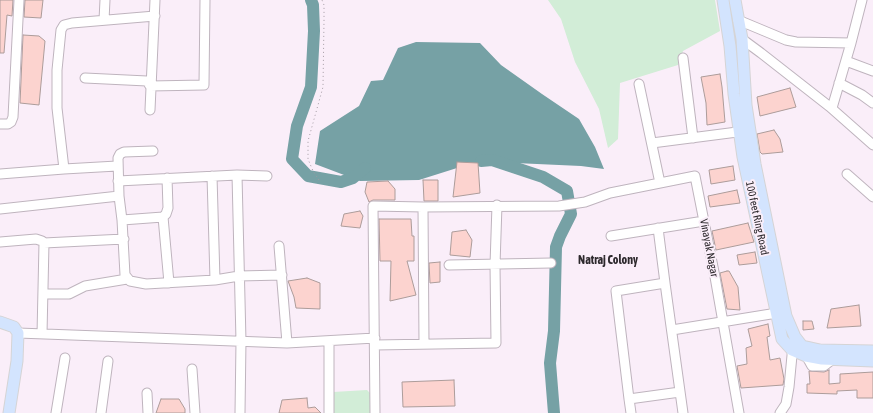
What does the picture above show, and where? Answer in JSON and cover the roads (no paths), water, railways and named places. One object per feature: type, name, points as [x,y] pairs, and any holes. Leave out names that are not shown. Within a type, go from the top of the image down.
[{"type":"main road","name":"100 feet Ring Road","points":[[723,0],[730,46],[734,94],[754,164],[786,316],[795,337]]},
{"type":"main road","name":"100 feet Ring Road","points":[[735,0],[742,39],[746,105],[743,157],[782,339],[792,350]]},
{"type":"main road","points":[[0,322],[14,327],[18,334],[17,361],[9,413]]},
{"type":"main road","points":[[795,337],[802,346],[820,350],[873,351]]},
{"type":"main road","points":[[792,350],[807,357],[873,361]]},
{"type":"street","points":[[0,124],[8,124],[11,122],[13,117],[19,0]]},
{"type":"street","points":[[104,20],[105,0]]},
{"type":"street","points":[[150,110],[155,0]]},
{"type":"street","points":[[150,86],[204,85],[205,0]]},
{"type":"street","points":[[832,108],[862,0]]},
{"type":"street","points":[[64,169],[57,108],[57,70],[61,30],[68,24],[155,16]]},
{"type":"street","points":[[738,20],[786,40],[796,42],[851,43]]},
{"type":"street","points":[[742,39],[832,108],[873,145]]},
{"type":"street","points":[[683,58],[693,138]]},
{"type":"street","points":[[846,61],[873,71]]},
{"type":"street","points":[[85,78],[147,81],[150,86]]},
{"type":"street","points":[[839,83],[873,103]]},
{"type":"street","points":[[375,413],[373,206],[559,206],[585,202],[610,193],[660,183],[639,84]]},
{"type":"street","points":[[652,143],[745,131]]},
{"type":"street","points":[[128,279],[125,270],[124,238],[117,166],[118,158],[120,154],[124,152],[154,151]]},
{"type":"street","points":[[0,174],[117,166]]},
{"type":"street","points":[[847,174],[873,197]]},
{"type":"street","points":[[118,180],[237,175],[267,176]]},
{"type":"street","points":[[237,175],[241,341],[240,413]]},
{"type":"street","points":[[212,176],[215,280]]},
{"type":"street","name":"Vinayak Nagar","points":[[660,183],[695,176],[739,413]]},
{"type":"street","points":[[167,178],[168,208],[163,217],[169,283]]},
{"type":"street","points":[[0,209],[119,196]]},
{"type":"street","points":[[18,334],[287,343],[329,341],[424,344],[496,343],[495,265],[497,205]]},
{"type":"street","points":[[423,207],[424,344]]},
{"type":"street","points":[[122,220],[163,217]]},
{"type":"street","points":[[611,236],[704,221]]},
{"type":"street","points":[[658,228],[684,413]]},
{"type":"street","points":[[0,242],[36,239],[44,243],[124,238]]},
{"type":"street","points":[[42,334],[44,243]]},
{"type":"street","points":[[279,246],[287,343]]},
{"type":"street","points":[[449,265],[551,263]]},
{"type":"street","points":[[44,294],[69,294],[85,286],[128,279],[136,283],[146,284],[215,280],[239,276],[282,276]]},
{"type":"street","points":[[631,413],[616,291],[665,283]]},
{"type":"street","points":[[672,330],[777,313]]},
{"type":"street","points":[[780,413],[786,404],[789,388],[792,350],[795,337]]},
{"type":"street","points":[[329,341],[329,413]]},
{"type":"street","points":[[56,413],[65,358]]},
{"type":"street","points":[[101,413],[108,361]]},
{"type":"street","points":[[192,369],[195,413]]},
{"type":"street","points":[[629,399],[680,392]]},
{"type":"street","points":[[147,393],[148,413]]},
{"type":"water","points":[[416,42],[480,43],[501,65],[579,119],[595,147],[604,169],[581,166],[493,162],[457,168],[419,180],[360,181],[315,164],[320,131],[359,106],[371,81],[383,80],[398,48]]},
{"type":"waterway","points":[[311,0],[313,5],[314,31],[311,87],[297,126],[292,159],[308,176],[341,182],[353,178],[365,168]]},
{"type":"waterway","points":[[481,161],[492,160],[543,177],[567,191],[571,214],[556,247],[554,331],[550,363],[554,413]]},
{"type":"district","name":"Natraj Colony","points":[[608,260]]}]
